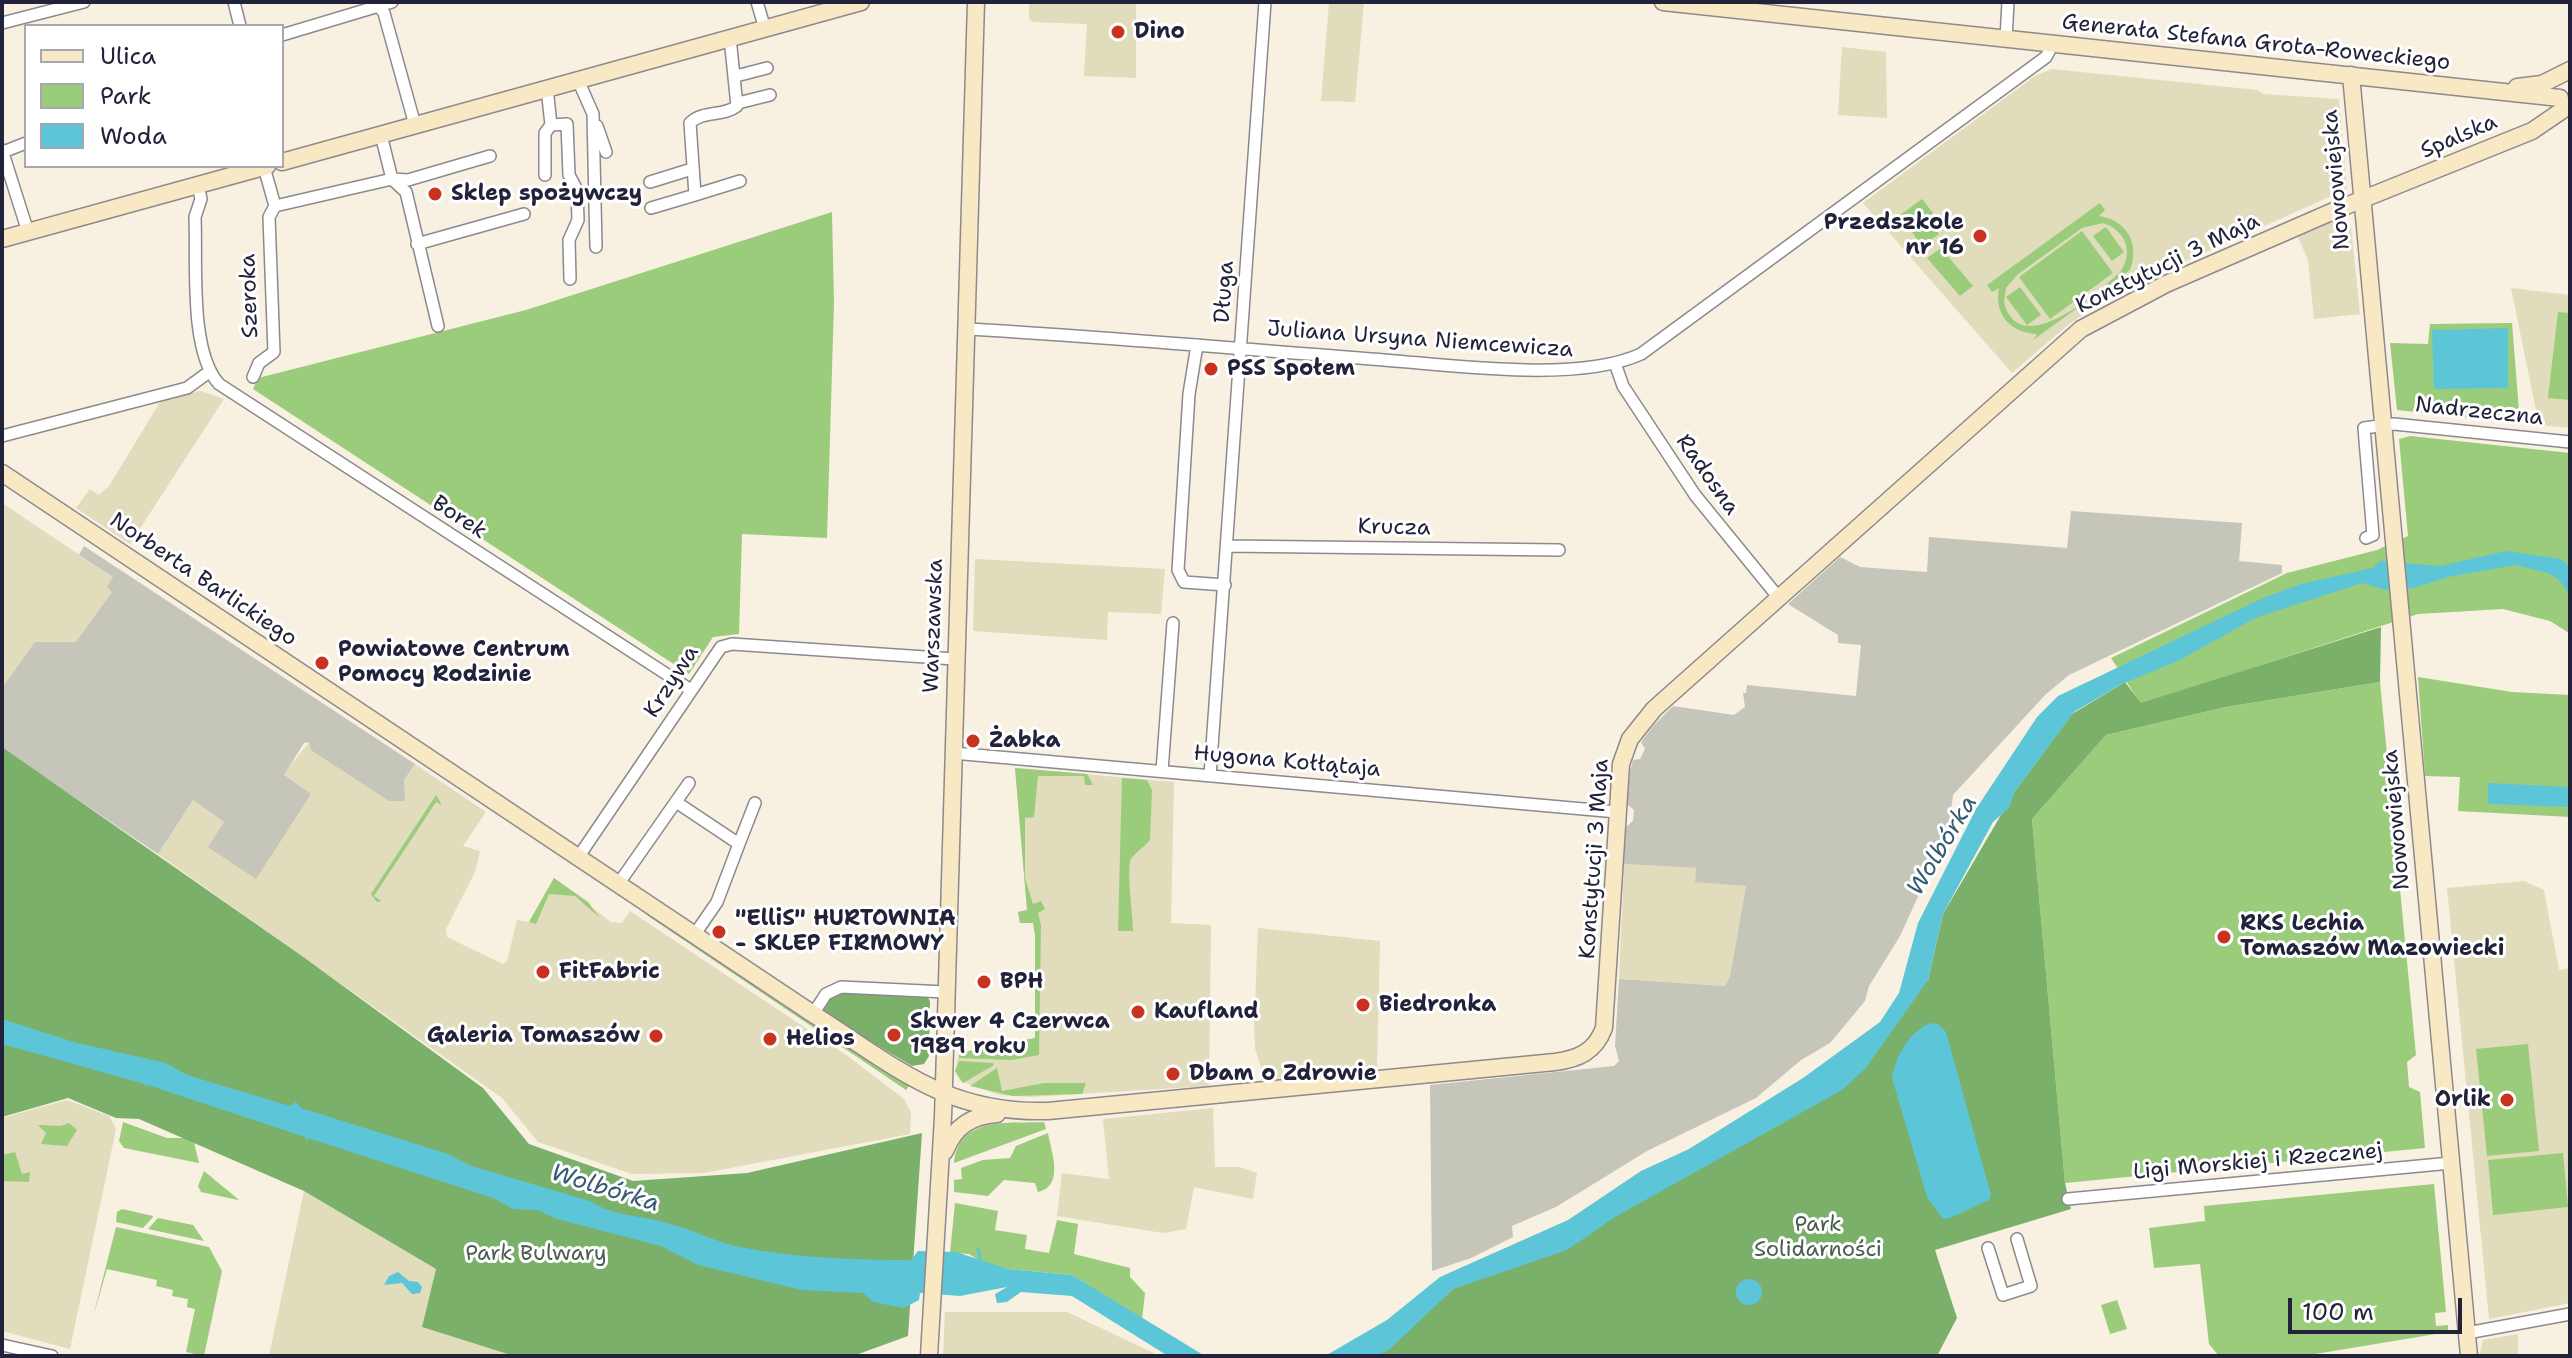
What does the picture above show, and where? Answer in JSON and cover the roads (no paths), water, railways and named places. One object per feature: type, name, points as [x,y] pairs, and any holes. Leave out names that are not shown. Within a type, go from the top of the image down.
[{"type":"street","points":[[2,23],[84,2]]},
{"type":"street","points":[[234,2],[240,24]]},
{"type":"street","points":[[284,34],[376,4],[392,2]]},
{"type":"street","points":[[757,2],[765,29]]},
{"type":"street","points":[[284,161],[861,2]]},
{"type":"street","name":"Długa","points":[[1210,775],[1265,2]]},
{"type":"street","name":"Generała Stefana Grota-Roweckiego","points":[[1663,2],[2463,87],[2567,103]]},
{"type":"street","points":[[2006,39],[2008,2]]},
{"type":"street","points":[[376,4],[384,13],[415,125]]},
{"type":"street","name":"Warszawska","points":[[929,1356],[941,1164],[974,5]]},
{"type":"street","points":[[695,195],[690,123],[700,116],[734,109],[738,103],[730,38]]},
{"type":"street","name":"Juliana Ursyna Niemcewicza","points":[[966,329],[1581,371],[1616,366],[1641,354],[2046,57],[2053,44]]},
{"type":"street","points":[[736,76],[767,68]]},
{"type":"street","points":[[2567,103],[2558,82],[2568,70]]},
{"type":"street","name":"Generała Stefana Grota-Roweckiego","points":[[2463,87],[2528,86],[2552,80],[2568,70]]},
{"type":"street","name":"Nowowiejska","points":[[2351,75],[2469,1356]]},
{"type":"street","points":[[578,80],[606,152]]},
{"type":"street","points":[[545,175],[545,133],[551,125],[547,88]]},
{"type":"street","points":[[738,103],[770,95]]},
{"type":"street","name":"Spalska","points":[[2361,202],[2532,131],[2567,103]]},
{"type":"street","points":[[593,114],[596,247]]},
{"type":"street","points":[[551,125],[567,124],[569,175],[577,190],[578,220],[569,240],[570,279]]},
{"type":"street","points":[[381,135],[392,179],[406,192],[438,326]]},
{"type":"street","points":[[24,144],[2,151],[28,232]]},
{"type":"street","points":[[275,206],[392,179],[408,180],[490,156]]},
{"type":"street","name":"Szeroka","points":[[2,239],[258,168]]},
{"type":"street","name":"Szeroka","points":[[253,377],[259,363],[274,352],[269,217],[275,206],[266,168]]},
{"type":"street","points":[[650,182],[692,169]]},
{"type":"street","points":[[651,208],[740,181]]},
{"type":"street","points":[[2,436],[187,388],[209,372],[201,349],[195,217],[201,199],[198,185]]},
{"type":"street","name":"Konstytucji 3 Maja","points":[[943,1095],[1017,1111],[1206,1098],[1575,1059],[1599,1040],[1606,1018],[1621,764],[1636,728],[2081,329],[2166,284],[2361,202]]},
{"type":"street","points":[[417,244],[524,214]]},
{"type":"street","name":"Długa","points":[[1197,345],[1189,394],[1178,570],[1184,582],[1225,585]]},
{"type":"street","name":"Radosna","points":[[1616,366],[1623,386],[1695,495],[1779,598]]},
{"type":"street","name":"Borek","points":[[209,372],[246,402],[691,690]]},
{"type":"street","points":[[2366,538],[2373,535],[2364,428],[2383,423]]},
{"type":"street","name":"Nadrzeczna","points":[[2383,423],[2570,442]]},
{"type":"street","name":"Norberta Barlickiego","points":[[2,473],[813,1014],[943,1095]]},
{"type":"street","name":"Krucza","points":[[1228,546],[1559,550]]},
{"type":"street","points":[[1162,771],[1173,623]]},
{"type":"street","name":"Krzywa","points":[[579,856],[714,653],[732,644],[955,659]]},
{"type":"street","name":"Hugona Kołłątaja","points":[[953,753],[1617,812]]},
{"type":"street","points":[[619,883],[689,783]]},
{"type":"street","points":[[676,802],[739,844]]},
{"type":"street","points":[[695,934],[717,902],[755,803]]},
{"type":"street","points":[[813,1014],[826,994],[841,987],[945,992]]},
{"type":"street","points":[[941,1164],[951,1137],[963,1124],[979,1116],[1017,1111]]},
{"type":"street","name":"Ligi Morskiej i Rzecznej","points":[[2068,1199],[2451,1163]]},
{"type":"street","points":[[1988,1248],[2003,1295],[2031,1286],[2017,1239]]},
{"type":"street","points":[[2467,1333],[2570,1314]]},
{"type":"street","points":[[2,1345],[52,1356]]},
{"type":"water","points":[[2508,328],[2508,388],[2434,389],[2432,330]]},
{"type":"water","points":[[2506,551],[2561,559],[2570,567],[2570,595],[2560,581],[2548,573],[2515,565],[2448,577],[2414,588],[2385,590],[2362,583],[2255,618],[2180,660],[2120,685],[2074,712],[2015,791],[2009,808],[1993,822],[1943,914],[1928,980],[1865,1069],[1842,1090],[1615,1217],[1567,1250],[1453,1289],[1390,1349],[1377,1356],[1325,1356],[1387,1320],[1440,1277],[1568,1220],[1641,1171],[1689,1149],[1803,1078],[1880,1022],[1899,993],[1918,923],[1976,809],[2037,717],[2058,696],[2263,598],[2301,584],[2373,568],[2380,561],[2440,566]]},
{"type":"water","points":[[2488,783],[2569,787],[2568,807],[2488,804]]},
{"type":"water","points":[[2,1019],[77,1043],[166,1063],[187,1075],[290,1106],[296,1102],[301,1108],[448,1154],[471,1166],[590,1201],[615,1212],[669,1224],[740,1247],[804,1256],[868,1260],[911,1260],[918,1251],[956,1252],[1008,1269],[1072,1275],[1205,1356],[1168,1356],[1072,1296],[1021,1292],[1007,1302],[997,1303],[995,1294],[1007,1287],[960,1296],[920,1293],[919,1300],[904,1308],[873,1302],[863,1293],[802,1290],[698,1265],[661,1246],[557,1219],[537,1210],[513,1209],[493,1198],[308,1138],[307,1141],[305,1137],[148,1085],[145,1087],[145,1084],[2,1044]]},
{"type":"water","points":[[1931,1023],[1938,1024],[1946,1032],[1991,1195],[1989,1200],[1943,1219],[1927,1197],[1892,1078],[1905,1045],[1916,1032]]},
{"type":"water","points":[[398,1272],[409,1281],[418,1282],[422,1287],[420,1293],[412,1294],[402,1283],[384,1285],[389,1276]]},
{"type":"water","points":[[1749,1279],[1758,1283],[1762,1292],[1758,1301],[1749,1305],[1740,1301],[1736,1292],[1740,1283]]},
{"type":"waterway","points":[[978,1249],[980,1260]]},
{"type":"place","name":"Dino","points":[[1118,32]]},
{"type":"place","name":"Sklep spożywczy","points":[[435,194]]},
{"type":"place","name":"Przedszkole nr 16","points":[[1980,236]]},
{"type":"place","name":"PSS Społem","points":[[1211,369]]},
{"type":"place","name":"Powiatowe Centrum Pomocy Rodzinie","points":[[322,663]]},
{"type":"place","name":"Żabka","points":[[973,741]]},
{"type":"place","name":"\"ElliS\" HURTOWNIA - SKLEP FIRMOWY","points":[[719,932]]},
{"type":"place","name":"RKS Lechia Tomaszów Mazowiecki","points":[[2224,937]]},
{"type":"place","name":"FitFabric","points":[[543,972]]},
{"type":"place","name":"BPH","points":[[984,982]]},
{"type":"place","name":"Biedronka","points":[[1363,1005]]},
{"type":"place","name":"Kaufland","points":[[1138,1012]]},
{"type":"place","name":"Skwer 4 Czerwca 1989 roku","points":[[894,1035]]},
{"type":"place","name":"Galeria Tomaszów","points":[[656,1036]]},
{"type":"place","name":"Helios","points":[[770,1039]]},
{"type":"place","name":"Dbam o Zdrowie","points":[[1173,1074]]},
{"type":"place","name":"Orlik","points":[[2507,1100]]},
{"type":"water label","name":"Wolbórka","points":[[1943,846]]},
{"type":"water label","name":"Wolbórka","points":[[605,1189]]},
{"type":"park label","name":"Park Solidarności","points":[[1818,1238]]},
{"type":"park label","name":"Park Bulwary","points":[[536,1254]]}]
